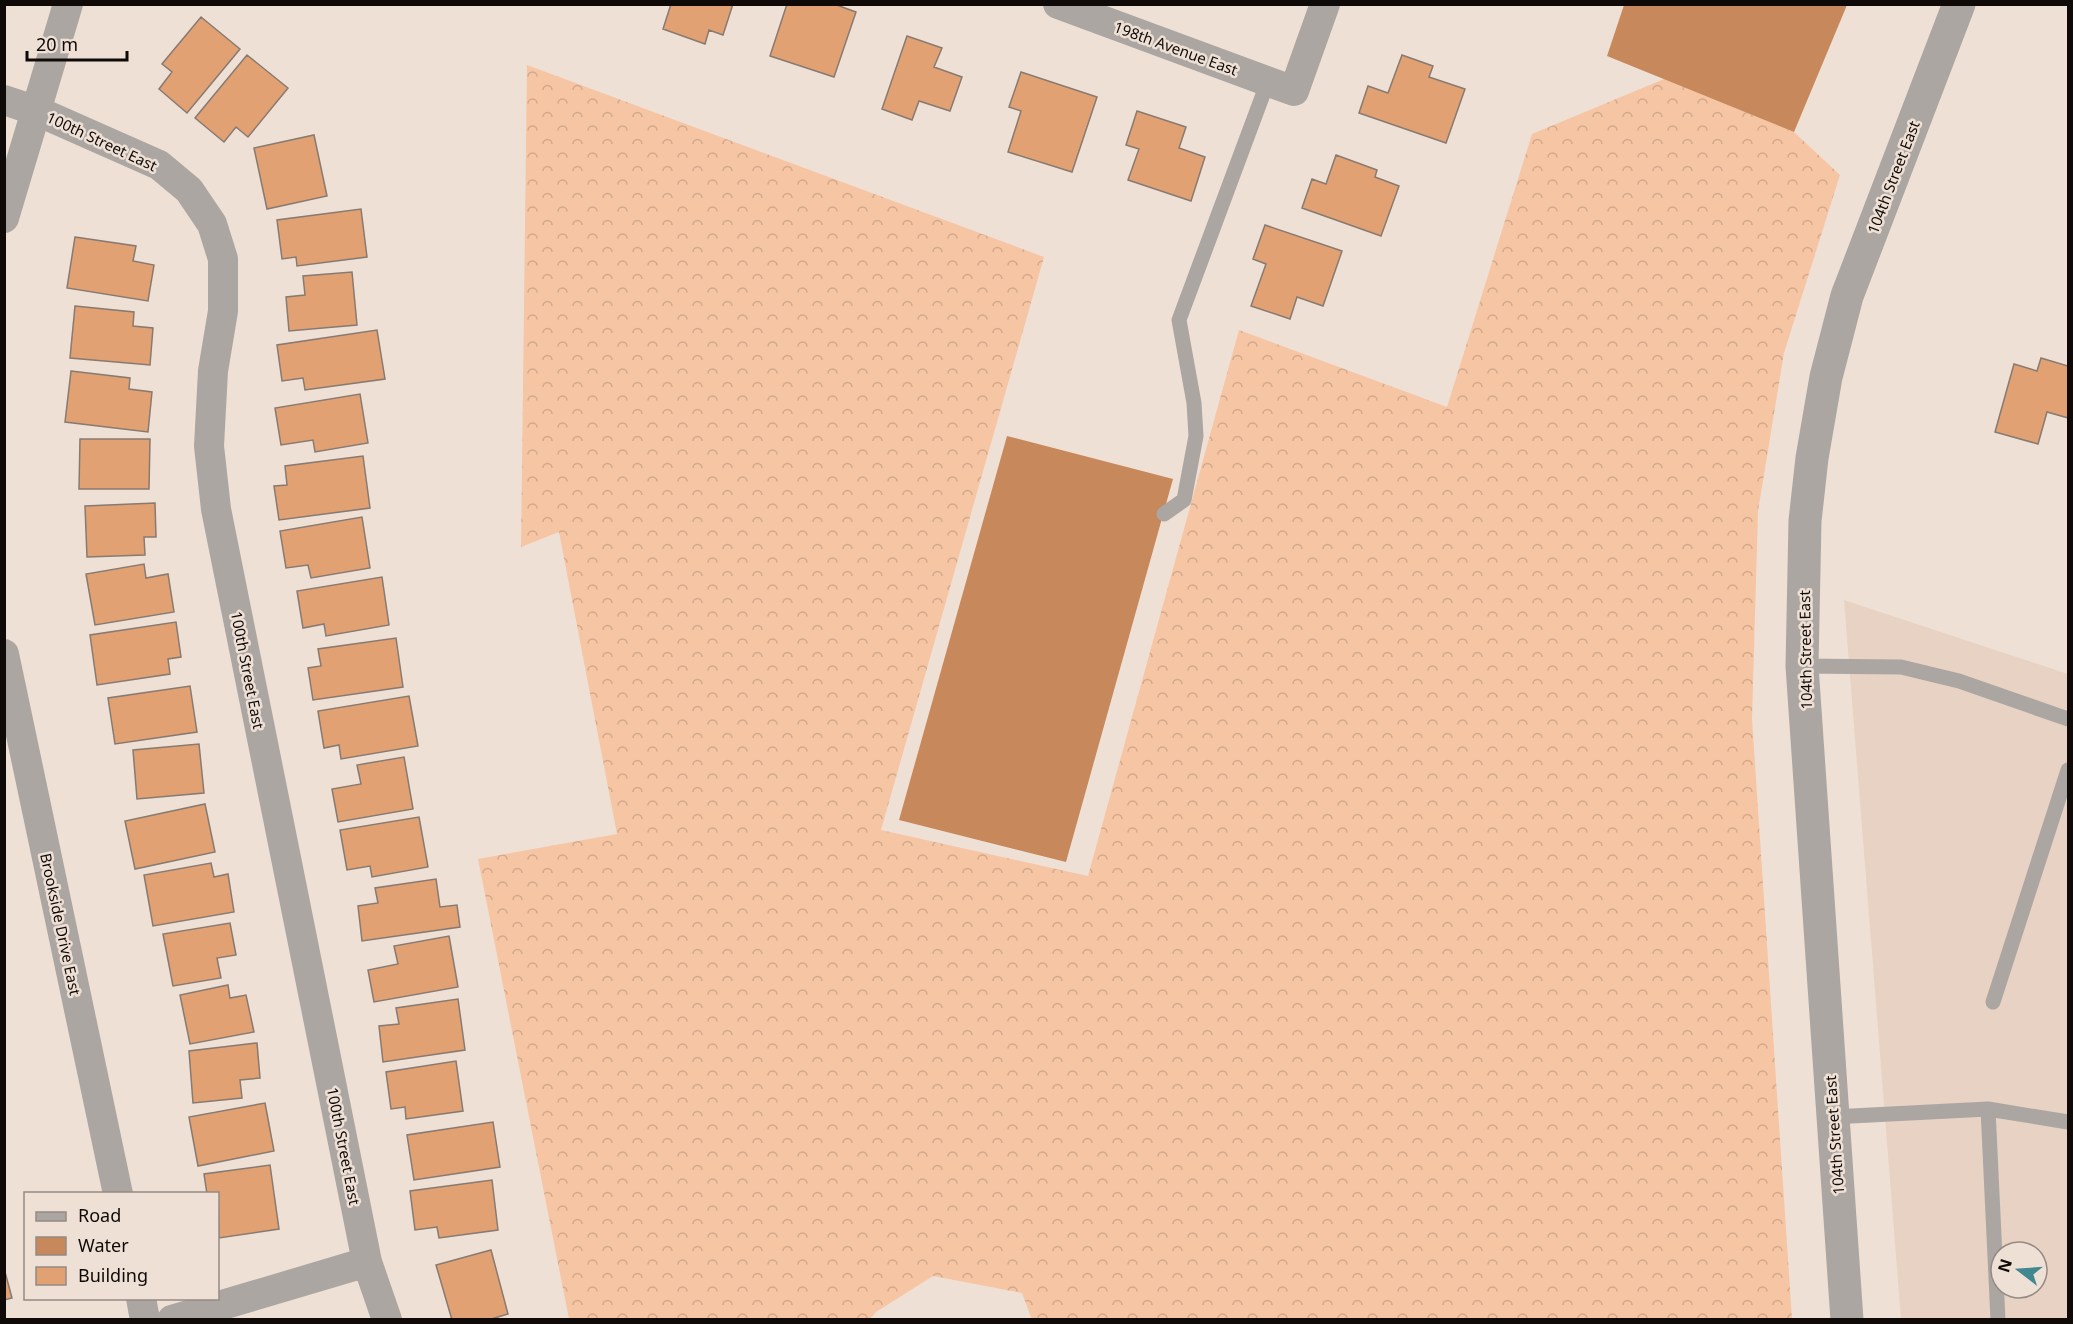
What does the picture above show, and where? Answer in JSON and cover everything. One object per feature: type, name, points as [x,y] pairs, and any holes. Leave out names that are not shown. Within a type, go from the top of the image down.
[{"type":"street","points":[[4,218],[38,111],[68,4]]},
{"type":"street","name":"198th Avenue East","points":[[1058,4],[1281,86]]},
{"type":"street","points":[[1281,86],[1325,4]]},
{"type":"street","name":"104th Street East","points":[[1847,1320],[1802,666],[1805,521],[1812,458],[1826,377],[1847,296],[1959,4]]},
{"type":"street","name":"100th Street East","points":[[4,99],[38,111],[159,165],[189,190],[212,224],[223,259],[223,311],[213,370],[209,446],[216,509],[367,1262],[387,1320]]},
{"type":"street","name":"Brookside Drive East","points":[[4,654],[118,1192]]},
{"type":"street","points":[[172,1320],[367,1262]]},
{"type":"street","points":[[141,1300],[145,1320]]},
{"type":"lane","points":[[1164,514],[1184,500],[1196,435],[1194,403],[1179,320],[1281,86]]},
{"type":"lane","points":[[1802,666],[1901,668],[1959,681],[2068,719]]},
{"type":"lane","points":[[1992,1002],[2068,770]]},
{"type":"lane","points":[[1832,1117],[1988,1109],[2068,1122]]},
{"type":"lane","points":[[1988,1109],[1998,1320]]},
{"type":"shaded area","points":[[1844,600],[2068,674],[2068,1319],[1901,1319]]},
{"type":"green space","points":[[527,65],[1044,257],[881,830],[1088,876],[1239,330],[1447,407],[1532,134],[1664,79],[1794,132],[1840,175],[1784,353],[1758,511],[1752,719],[1792,1319],[1032,1320],[1022,1293],[933,1276],[876,1312],[870,1319],[569,1319],[478,859],[617,834],[559,532],[521,547]]},
{"type":"water","points":[[1624,4],[1847,5],[1794,132],[1607,56]]},
{"type":"water","points":[[1007,436],[1173,479],[1066,862],[899,820]]},
{"type":"building","points":[[671,4],[733,4],[723,35],[709,30],[705,44],[663,29]]},
{"type":"building","points":[[787,4],[834,4],[856,12],[834,77],[770,56]]},
{"type":"building","points":[[201,17],[240,49],[187,113],[159,89],[172,72],[162,64]]},
{"type":"building","points":[[907,36],[942,48],[934,67],[962,77],[950,111],[919,101],[912,120],[882,109]]},
{"type":"building","points":[[247,55],[288,88],[248,137],[236,127],[224,142],[195,118]]},
{"type":"building","points":[[1402,55],[1433,66],[1429,77],[1465,89],[1446,143],[1359,113],[1368,86],[1388,93]]},
{"type":"building","points":[[1021,72],[1097,97],[1072,172],[1008,152],[1021,111],[1009,107]]},
{"type":"building","points":[[1137,111],[1186,127],[1179,148],[1205,157],[1191,201],[1128,180],[1139,149],[1126,145]]},
{"type":"building","points":[[314,135],[327,196],[267,209],[254,148]]},
{"type":"building","points":[[1336,155],[1377,170],[1375,177],[1399,186],[1381,236],[1302,208],[1312,179],[1326,184]]},
{"type":"building","points":[[361,209],[367,257],[297,266],[296,257],[282,259],[277,220]]},
{"type":"building","points":[[1265,225],[1342,251],[1323,306],[1297,297],[1290,319],[1251,306],[1266,264],[1253,259]]},
{"type":"building","points":[[75,237],[136,246],[133,261],[154,265],[148,301],[67,288]]},
{"type":"building","points":[[352,272],[357,325],[289,331],[286,297],[305,295],[303,276]]},
{"type":"building","points":[[75,306],[134,312],[133,326],[153,328],[150,365],[70,358]]},
{"type":"building","points":[[377,330],[385,379],[305,390],[303,378],[282,381],[277,345]]},
{"type":"building","points":[[2041,358],[2068,366],[2068,418],[2047,412],[2038,444],[1995,432],[2014,364],[2037,371]]},
{"type":"building","points":[[71,371],[130,378],[129,389],[152,392],[148,432],[65,422]]},
{"type":"building","points":[[360,394],[368,443],[315,452],[313,440],[281,445],[275,408]]},
{"type":"building","points":[[80,439],[150,439],[149,489],[79,489]]},
{"type":"building","points":[[363,456],[370,508],[279,520],[274,486],[287,485],[285,466]]},
{"type":"building","points":[[155,503],[156,537],[144,537],[145,555],[87,557],[85,506]]},
{"type":"building","points":[[362,517],[370,568],[311,578],[308,565],[286,568],[280,531]]},
{"type":"building","points":[[144,564],[146,578],[168,574],[174,612],[95,625],[86,574]]},
{"type":"building","points":[[382,577],[389,625],[326,636],[324,624],[303,628],[297,591]]},
{"type":"building","points":[[176,622],[181,657],[168,659],[170,674],[97,685],[90,635]]},
{"type":"building","points":[[396,638],[403,687],[313,700],[308,668],[321,666],[318,649]]},
{"type":"building","points":[[190,686],[197,732],[115,744],[108,698]]},
{"type":"building","points":[[409,696],[418,746],[341,759],[339,745],[324,748],[318,711]]},
{"type":"building","points":[[199,744],[204,793],[137,799],[133,750]]},
{"type":"building","points":[[404,757],[413,809],[338,822],[332,789],[361,784],[357,765]]},
{"type":"building","points":[[205,804],[215,852],[135,869],[125,821]]},
{"type":"building","points":[[419,817],[428,867],[372,877],[370,866],[347,870],[340,830]]},
{"type":"building","points":[[211,863],[214,877],[228,874],[234,912],[153,926],[144,875]]},
{"type":"building","points":[[436,879],[440,907],[457,905],[460,927],[362,941],[358,906],[378,903],[375,888]]},
{"type":"building","points":[[230,923],[236,955],[217,958],[221,978],[173,986],[163,934]]},
{"type":"building","points":[[449,936],[458,987],[374,1002],[368,970],[398,964],[394,946]]},
{"type":"building","points":[[228,985],[230,998],[246,995],[254,1032],[190,1044],[180,995]]},
{"type":"building","points":[[458,999],[465,1050],[383,1062],[379,1026],[399,1024],[396,1008]]},
{"type":"building","points":[[257,1043],[260,1078],[240,1080],[242,1098],[193,1103],[189,1051]]},
{"type":"building","points":[[456,1061],[463,1111],[406,1119],[405,1107],[391,1109],[386,1072]]},
{"type":"building","points":[[265,1103],[274,1151],[198,1166],[189,1117]]},
{"type":"building","points":[[493,1122],[500,1167],[414,1180],[407,1135]]},
{"type":"building","points":[[270,1165],[279,1229],[219,1238],[219,1192],[207,1192],[204,1174]]},
{"type":"building","points":[[492,1180],[498,1230],[439,1238],[437,1227],[415,1230],[410,1191]]},
{"type":"building","points":[[491,1250],[508,1314],[488,1320],[452,1320],[436,1265]]},
{"type":"building","points":[[4,1268],[12,1298],[4,1300]]}]
